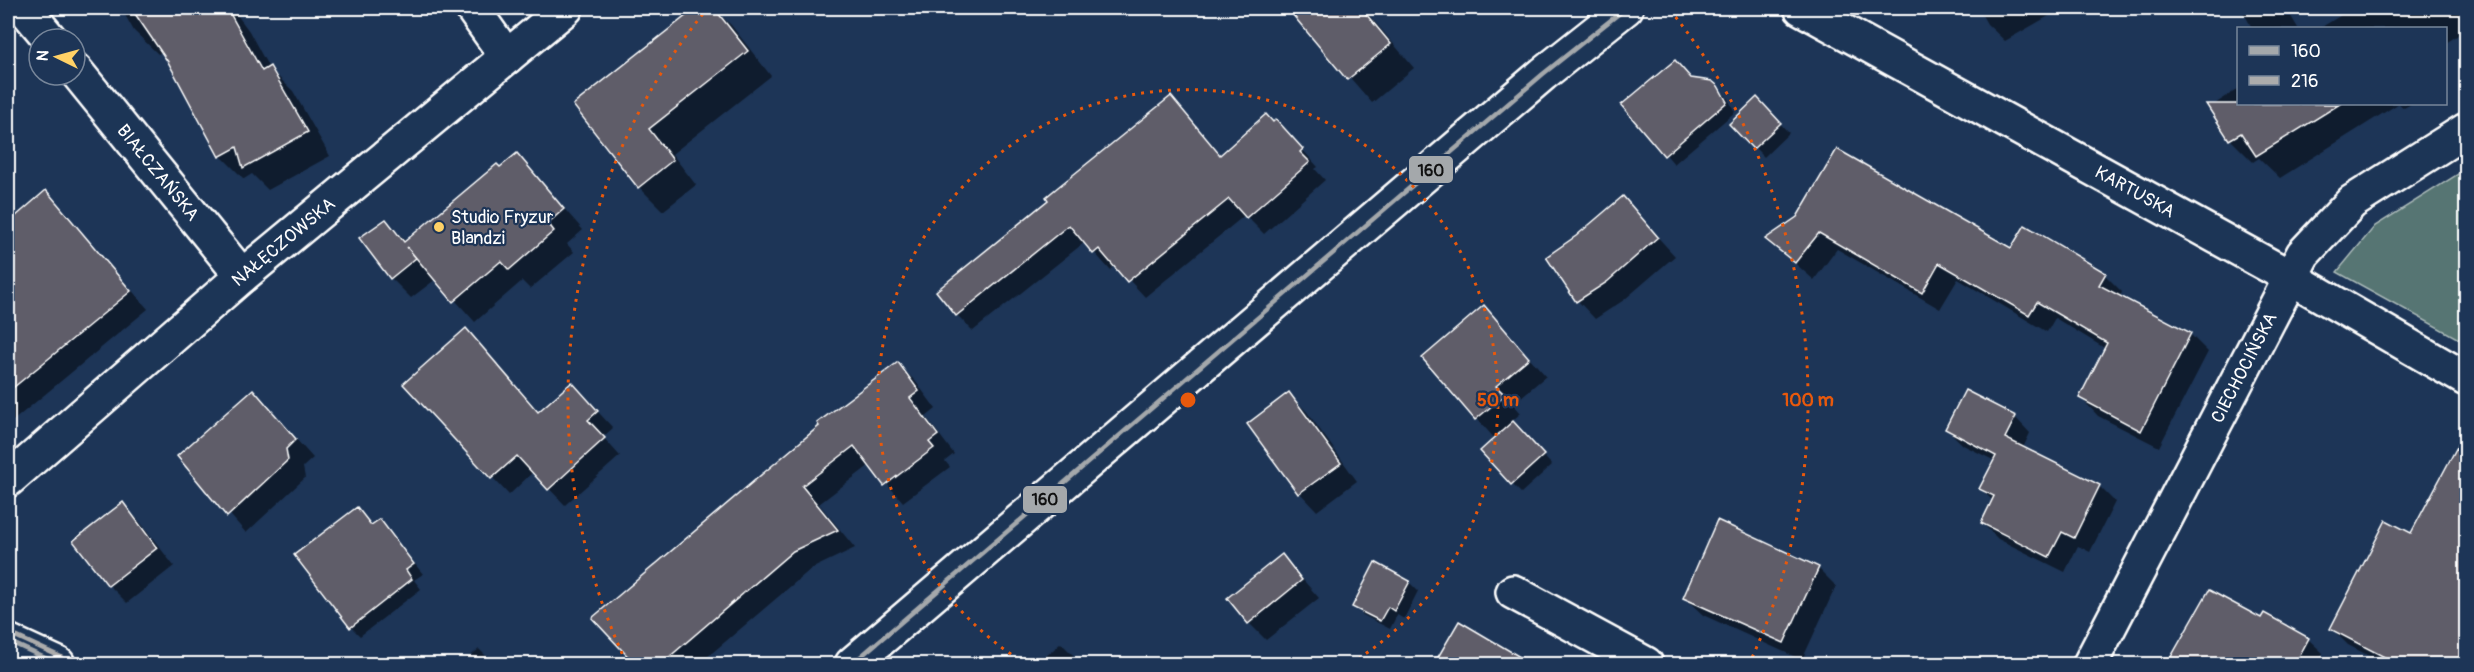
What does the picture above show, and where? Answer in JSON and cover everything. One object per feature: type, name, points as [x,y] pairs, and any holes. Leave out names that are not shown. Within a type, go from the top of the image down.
[{"type":"street","points":[[24,8],[40,27]]},
{"type":"street","points":[[472,8],[507,57]]},
{"type":"street","name":"NAŁĘCZOWSKA","points":[[8,480],[21,466],[242,276],[566,8]]},
{"type":"street","points":[[852,664],[1543,74],[1626,8]]},
{"type":"street","name":"KARTUSKA","points":[[1801,8],[2290,277],[2466,379]]},
{"type":"street","name":"BIAŁCZAŃSKA","points":[[87,85],[242,276]]},
{"type":"street","name":"CIECHOCIŃSKA","points":[[2090,664],[2303,254],[2352,202],[2466,130]]},
{"type":"street","points":[[1513,592],[1646,664]]},
{"type":"street","points":[[8,641],[58,664]]},
{"type":"green space","points":[[2466,169],[2466,343],[2337,272],[2375,226]]},
{"type":"building","points":[[131,8],[227,8],[262,71],[270,66],[308,132],[243,168],[237,147],[219,157],[168,62]]},
{"type":"building","points":[[696,8],[714,8],[748,51],[649,129],[673,160],[638,188],[573,105]]},
{"type":"building","points":[[1287,8],[1361,8],[1391,44],[1347,80]]},
{"type":"building","points":[[1675,60],[1691,78],[1712,81],[1718,86],[1727,102],[1664,156],[1621,105]]},
{"type":"building","points":[[1171,96],[1220,155],[1266,114],[1273,122],[1276,119],[1303,149],[1300,152],[1310,162],[1246,218],[1229,199],[1127,282],[1099,249],[1093,254],[1069,225],[956,316],[936,291],[1048,200],[1046,197],[1058,187]]},
{"type":"building","points":[[1757,97],[1781,123],[1753,149],[1729,124]]},
{"type":"building","points":[[2206,104],[2338,105],[2256,156],[2241,133],[2229,140]]},
{"type":"building","points":[[1837,149],[2011,248],[2025,225],[2106,273],[2099,285],[2191,333],[2141,431],[2079,398],[2107,343],[2037,302],[2029,315],[1939,263],[1922,293],[1819,233],[1795,263],[1765,239],[1797,217]]},
{"type":"building","points":[[517,153],[564,209],[548,223],[554,231],[509,270],[501,261],[453,302],[407,247],[416,258],[390,279],[359,238],[386,219],[404,242],[497,164],[500,167]]},
{"type":"building","points":[[46,190],[131,291],[8,392],[8,223]]},
{"type":"building","points":[[1623,196],[1658,237],[1607,282],[1576,302],[1546,257],[1576,236]]},
{"type":"building","points":[[1484,305],[1529,358],[1496,386],[1505,395],[1475,420],[1422,358]]},
{"type":"building","points":[[466,328],[538,412],[572,382],[598,411],[588,420],[605,438],[548,490],[517,456],[491,479],[403,384]]},
{"type":"building","points":[[898,362],[919,391],[910,398],[938,435],[929,442],[934,448],[884,486],[854,446],[802,486],[838,530],[793,551],[661,664],[635,664],[592,618],[819,426],[817,423]]},
{"type":"building","points":[[253,389],[296,439],[286,449],[288,460],[227,517],[177,456]]},
{"type":"building","points":[[1965,390],[2016,416],[2005,438],[2100,485],[2074,538],[2062,532],[2049,557],[1981,523],[1994,496],[1979,489],[1996,456],[1945,429]]},
{"type":"building","points":[[1289,392],[1341,463],[1298,494],[1247,424]]},
{"type":"building","points":[[1513,421],[1544,455],[1511,485],[1480,451]]},
{"type":"building","points":[[2466,430],[2466,664],[2398,664],[2330,629],[2386,520],[2411,533]]},
{"type":"building","points":[[123,502],[157,548],[108,586],[73,541]]},
{"type":"building","points":[[357,507],[371,525],[380,519],[414,564],[406,570],[412,579],[350,628],[294,555]]},
{"type":"building","points":[[1717,520],[1819,567],[1784,643],[1683,598]]},
{"type":"building","points":[[1282,554],[1302,580],[1248,624],[1227,598]]},
{"type":"building","points":[[1375,562],[1410,581],[1394,611],[1388,607],[1380,621],[1352,607]]},
{"type":"building","points":[[2209,590],[2261,618],[2264,613],[2309,638],[2295,664],[2167,664]]},
{"type":"building","points":[[1459,621],[1532,664],[1434,664]]},
{"type":"transit line","name":"160","points":[[852,664],[1543,74],[1626,8]]},
{"type":"transit line","name":"216","points":[[11,634],[61,657]]},
{"type":"transit line","name":"160","points":[[8,641],[58,664]]},
{"type":"place","name":"Studio Fryzur Blandzi","points":[[439,227]]}]
